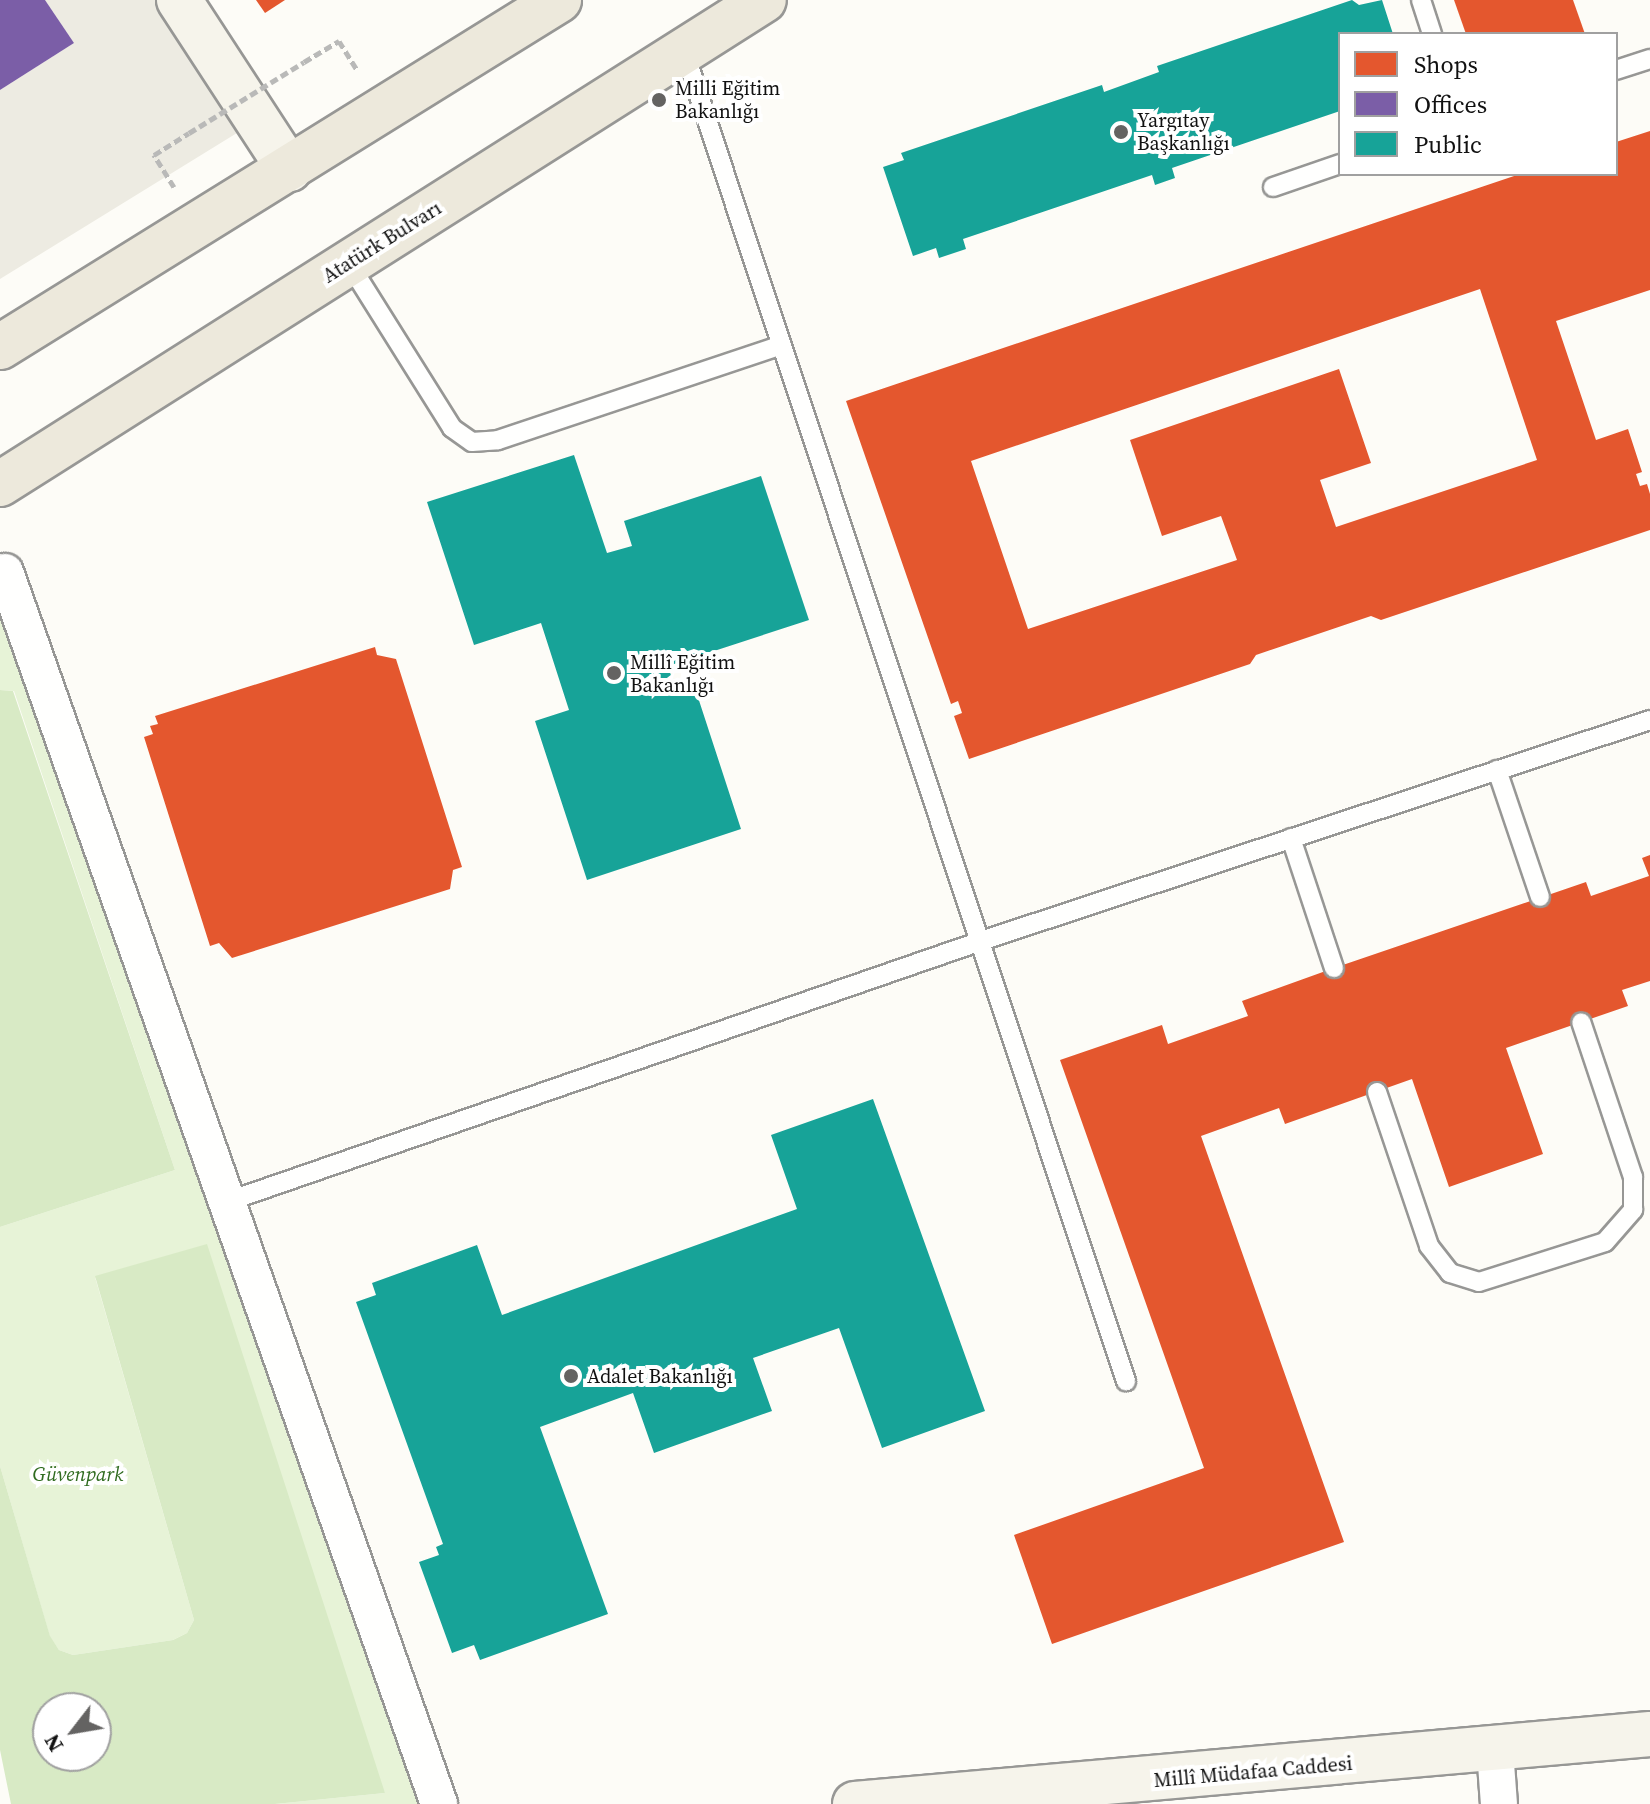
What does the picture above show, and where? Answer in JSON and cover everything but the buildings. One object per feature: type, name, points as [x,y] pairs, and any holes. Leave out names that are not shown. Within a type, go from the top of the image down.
[{"type":"main road","points":[[179,0],[289,169]]},
{"type":"main road","points":[[0,347],[559,0]]},
{"type":"main road","name":"Atatürk Bulvarı","points":[[0,484],[764,0]]},
{"type":"main road","name":"Millî Müdafaa Caddesi","points":[[855,1804],[1650,1734]]},
{"type":"street","points":[[5,572],[439,1804]]},
{"type":"street","points":[[1495,1750],[1499,1804]]},
{"type":"lane","points":[[1421,0],[1431,32]]},
{"type":"lane","points":[[684,51],[1126,1381]]},
{"type":"lane","points":[[1618,69],[1650,59]]},
{"type":"lane","points":[[1273,187],[1338,165]]},
{"type":"lane","points":[[348,262],[452,428],[472,442],[498,440],[782,345]]},
{"type":"lane","points":[[229,1201],[981,941],[1650,720]]},
{"type":"lane","points":[[1497,770],[1540,897]]},
{"type":"lane","points":[[1291,838],[1334,968]]},
{"type":"lane","points":[[1377,1092],[1429,1246],[1450,1273],[1479,1282],[1605,1242],[1633,1210],[1633,1177],[1581,1022]]},
{"type":"path","points":[[154,155],[339,41]]},
{"type":"green space","name":"Güvenpark","points":[[0,575],[439,1804],[275,1804],[385,1793],[95,1277],[194,1620],[187,1633],[173,1640],[73,1655],[59,1650],[50,1637],[0,1466],[0,1227],[175,1170],[14,691],[0,690]]},
{"type":"green space","points":[[0,690],[13,691],[175,1170],[0,1227]]},
{"type":"green space","points":[[207,1244],[385,1793],[275,1804],[11,1804],[0,1750],[0,1466],[50,1636],[59,1650],[73,1655],[173,1640],[187,1633],[194,1620],[95,1276]]},
{"type":"shaded area","points":[[45,0],[179,0],[258,120],[0,279],[0,90],[74,43]]},
{"type":"place","name":"Milli Eğitim Bakanlığı","points":[[659,100]]},
{"type":"place","name":"Yargıtay Başkanlığı","points":[[1121,132]]},
{"type":"place","name":"Millî Eğitim Bakanlığı","points":[[614,673]]},
{"type":"place","name":"Adalet Bakanlığı","points":[[571,1376]]}]
